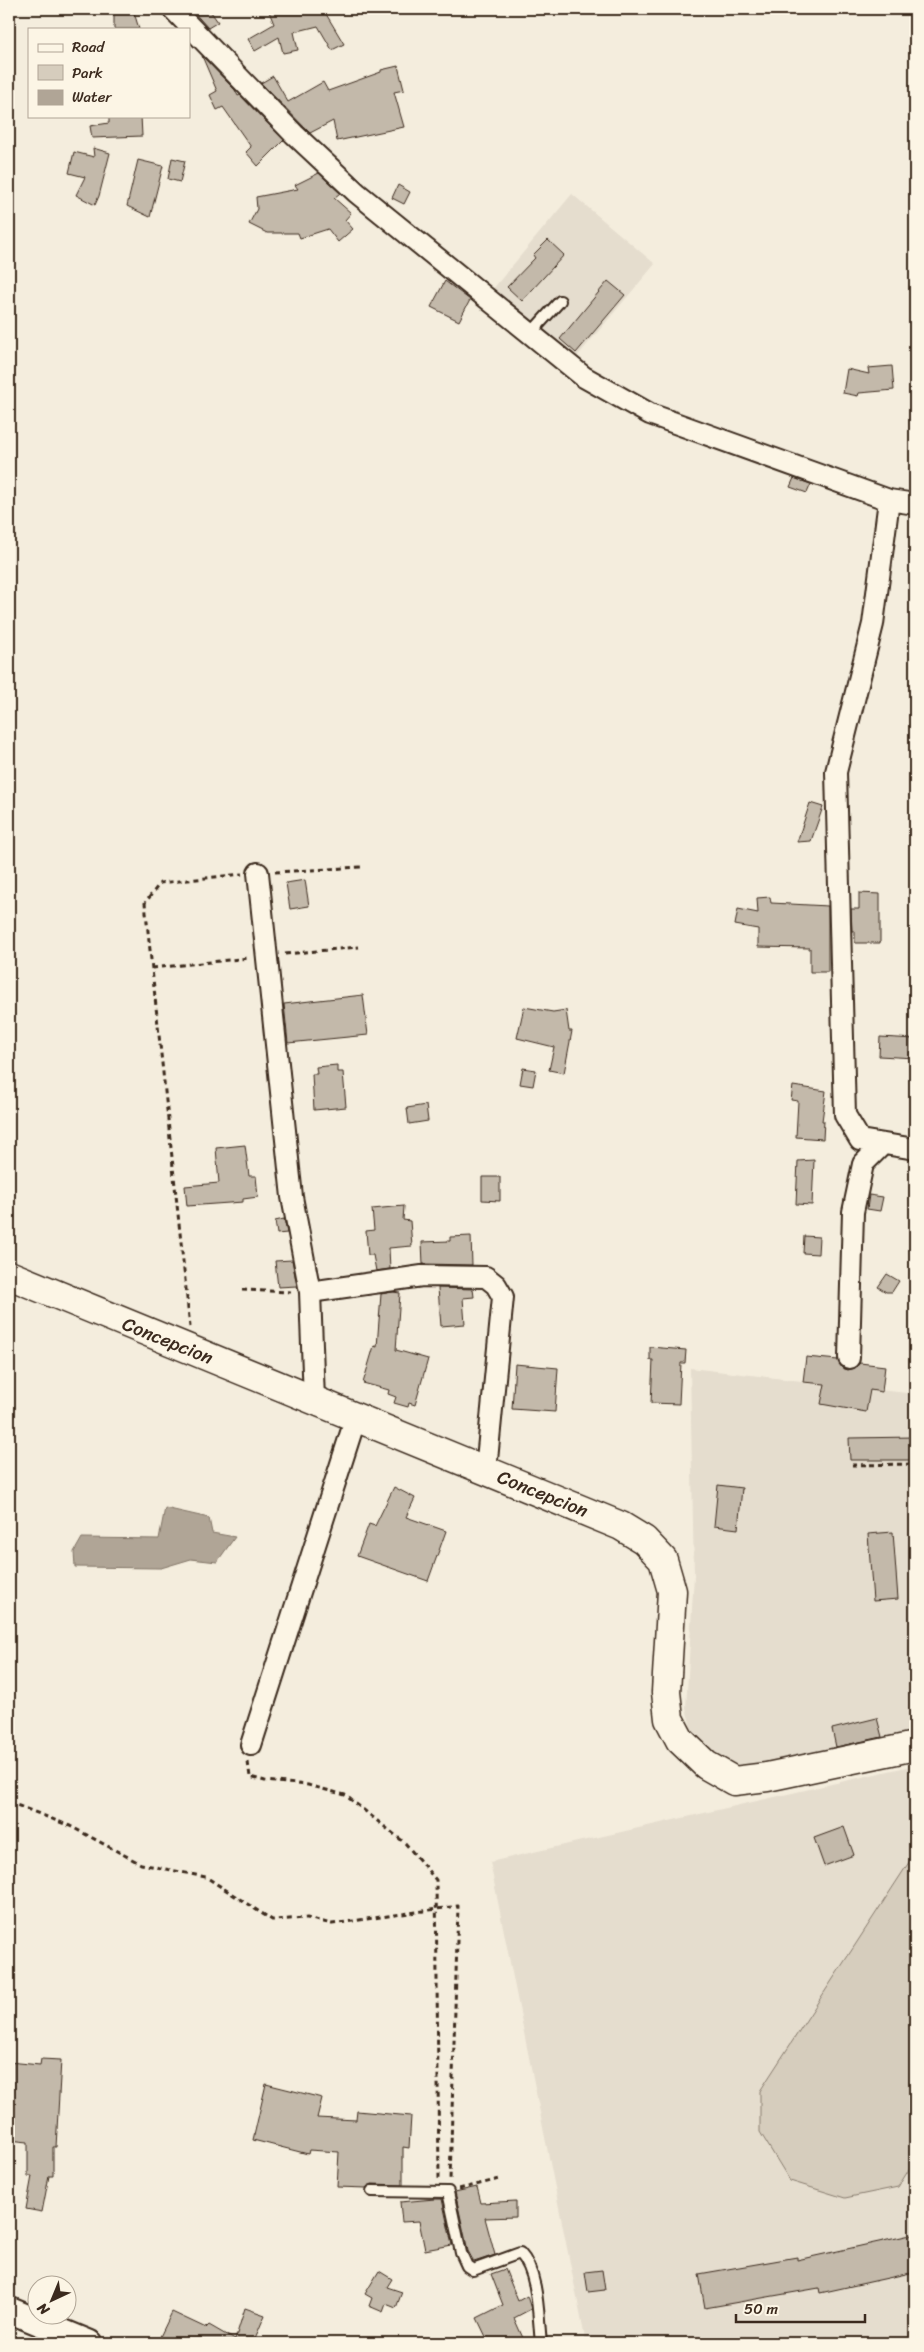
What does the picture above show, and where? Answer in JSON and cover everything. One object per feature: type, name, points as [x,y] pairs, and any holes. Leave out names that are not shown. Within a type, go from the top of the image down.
[{"type":"main road","name":"Concepcion","points":[[9,1275],[621,1526],[644,1540],[663,1560],[672,1591],[666,1692],[669,1719],[680,1740],[706,1765],[734,1781],[767,1777],[915,1746]]},
{"type":"street","points":[[173,9],[294,134],[357,193],[584,377],[650,414],[889,500],[915,504]]},
{"type":"street","points":[[889,500],[873,624],[836,772],[844,1115],[860,1140],[915,1149]]},
{"type":"street","points":[[258,873],[292,1197],[310,1292],[314,1400]]},
{"type":"street","points":[[850,1358],[853,1212],[863,1164],[882,1144]]},
{"type":"street","points":[[310,1292],[422,1276],[486,1276],[496,1285],[503,1297],[486,1470]]},
{"type":"street","points":[[252,1745],[356,1417]]},
{"type":"street","points":[[9,2310],[89,2343]]},
{"type":"lane","points":[[531,334],[560,301]]},
{"type":"lane","points":[[372,2191],[448,2192],[461,2253],[466,2266],[473,2270],[520,2253],[526,2259],[533,2274],[541,2343]]},
{"type":"path","points":[[192,1350],[145,903],[160,883],[258,873],[362,867]]},
{"type":"path","points":[[242,1290],[310,1292]]},
{"type":"path","points":[[852,1465],[915,1464]]},
{"type":"path","points":[[252,1745],[247,1765],[250,1776],[265,1781],[308,1785],[345,1795],[404,1843],[436,1880],[439,2179],[450,2179]]},
{"type":"path","points":[[9,1802],[70,1826],[141,1864],[206,1877],[272,1920],[307,1918],[332,1924],[458,1906],[450,2179],[448,2192],[500,2179]]},
{"type":"shaded area","points":[[572,194],[655,264],[575,359],[492,290]]},
{"type":"shaded area","points":[[690,1368],[915,1394],[915,1735],[750,1770],[708,1756],[693,1735],[686,1708],[694,1575]]},
{"type":"shaded area","points":[[915,1765],[915,2343],[586,2343],[490,1862]]},
{"type":"green space","points":[[915,1853],[915,2160],[898,2187],[845,2198],[790,2181],[760,2132],[760,2091]]},
{"type":"water","points":[[165,1508],[209,1518],[212,1533],[235,1537],[217,1562],[191,1559],[161,1568],[75,1567],[74,1552],[82,1538],[159,1539]]},
{"type":"building","points":[[114,9],[133,9],[139,28],[114,28]]},
{"type":"building","points":[[191,9],[209,9],[218,22],[208,28]]},
{"type":"building","points":[[268,9],[323,9],[344,44],[332,50],[318,26],[294,32],[298,50],[283,53],[279,37],[255,51],[248,39],[274,24]]},
{"type":"building","points":[[202,56],[235,90],[238,96],[240,95],[284,140],[258,166],[246,152],[251,147],[223,107],[217,110],[210,95],[217,91]]},
{"type":"building","points":[[398,66],[404,90],[394,92],[404,127],[337,141],[333,121],[310,133],[261,83],[273,76],[288,102],[323,82],[328,91],[381,72],[381,70]]},
{"type":"building","points":[[109,118],[141,118],[142,136],[92,138],[90,126],[109,123]]},
{"type":"building","points":[[93,148],[110,153],[95,205],[76,195],[85,177],[69,173],[74,152],[94,157]]},
{"type":"building","points":[[172,158],[185,161],[180,182],[168,179]]},
{"type":"building","points":[[138,160],[163,166],[150,217],[127,206]]},
{"type":"building","points":[[319,173],[340,193],[334,198],[351,213],[345,220],[353,229],[338,242],[328,229],[300,238],[298,233],[267,233],[249,224],[257,209],[256,197],[298,189],[295,185]]},
{"type":"building","points":[[398,185],[410,192],[404,204],[392,198]]},
{"type":"building","points":[[548,240],[564,255],[522,301],[507,287],[535,258],[533,255]]},
{"type":"building","points":[[445,281],[470,300],[459,321],[431,307]]},
{"type":"building","points":[[608,281],[625,295],[576,353],[560,339]]},
{"type":"building","points":[[892,366],[894,390],[859,393],[858,396],[843,393],[847,369],[869,374],[868,368]]},
{"type":"building","points":[[794,478],[811,484],[807,493],[790,487]]},
{"type":"building","points":[[810,803],[823,807],[811,841],[797,842]]},
{"type":"building","points":[[305,880],[309,906],[290,909],[286,883]]},
{"type":"building","points":[[859,893],[880,894],[880,943],[855,943],[855,931],[852,931],[851,909],[859,909]]},
{"type":"building","points":[[770,897],[771,903],[828,906],[828,972],[810,972],[810,948],[758,947],[758,929],[735,925],[738,909],[758,913],[757,898]]},
{"type":"building","points":[[363,995],[368,1035],[288,1043],[284,1004]]},
{"type":"building","points":[[524,1007],[553,1012],[566,1010],[569,1031],[572,1031],[564,1073],[549,1070],[554,1047],[517,1038]]},
{"type":"building","points":[[880,1037],[915,1039],[915,1058],[879,1056]]},
{"type":"building","points":[[337,1065],[337,1072],[343,1072],[346,1107],[314,1110],[312,1074],[317,1074],[316,1067]]},
{"type":"building","points":[[523,1068],[536,1070],[533,1086],[520,1084]]},
{"type":"building","points":[[793,1086],[826,1091],[822,1121],[824,1121],[823,1139],[796,1137],[798,1101],[791,1100]]},
{"type":"building","points":[[426,1105],[428,1121],[409,1124],[407,1108]]},
{"type":"building","points":[[245,1145],[249,1176],[256,1176],[258,1197],[243,1199],[243,1202],[187,1206],[185,1186],[219,1183],[216,1148]]},
{"type":"building","points":[[814,1160],[812,1205],[796,1204],[798,1161]]},
{"type":"building","points":[[482,1177],[500,1177],[500,1201],[482,1200]]},
{"type":"building","points":[[869,1195],[883,1197],[880,1211],[867,1209]]},
{"type":"building","points":[[404,1206],[403,1220],[410,1221],[412,1246],[389,1248],[390,1269],[376,1271],[373,1255],[368,1255],[366,1231],[374,1230],[372,1209]]},
{"type":"building","points":[[284,1219],[287,1233],[277,1234],[275,1221]]},
{"type":"building","points":[[471,1236],[472,1265],[423,1264],[422,1242],[450,1241],[450,1237]]},
{"type":"building","points":[[804,1236],[819,1237],[818,1254],[803,1253]]},
{"type":"building","points":[[292,1260],[297,1286],[278,1287],[275,1261]]},
{"type":"building","points":[[887,1274],[899,1281],[892,1292],[886,1292],[878,1287]]},
{"type":"building","points":[[438,1288],[473,1289],[474,1297],[463,1298],[465,1324],[441,1326]]},
{"type":"building","points":[[400,1293],[396,1350],[428,1359],[415,1405],[409,1403],[408,1407],[394,1403],[396,1397],[388,1394],[389,1390],[363,1383],[374,1346],[377,1347],[381,1294]]},
{"type":"building","points":[[650,1347],[686,1350],[685,1363],[681,1363],[679,1404],[651,1403],[653,1360],[650,1360]]},
{"type":"building","points":[[806,1357],[838,1360],[842,1368],[848,1370],[855,1368],[860,1363],[885,1366],[882,1392],[870,1390],[866,1412],[821,1404],[825,1384],[803,1382]]},
{"type":"building","points":[[515,1364],[558,1368],[555,1412],[512,1409]]},
{"type":"building","points":[[915,1437],[915,1460],[850,1460],[849,1438]]},
{"type":"building","points":[[718,1485],[742,1488],[738,1529],[714,1526]]},
{"type":"building","points":[[394,1487],[415,1498],[406,1517],[446,1531],[428,1581],[357,1556],[369,1524],[375,1526]]},
{"type":"building","points":[[893,1532],[898,1599],[873,1601],[868,1534]]},
{"type":"building","points":[[877,1718],[882,1737],[836,1747],[832,1729]]},
{"type":"building","points":[[844,1827],[854,1855],[824,1866],[814,1838]]},
{"type":"building","points":[[41,2059],[61,2060],[56,2147],[53,2147],[53,2176],[49,2176],[42,2212],[26,2209],[32,2176],[28,2176],[28,2142],[9,2140],[9,2062],[40,2065]]},
{"type":"building","points":[[266,2084],[322,2098],[317,2118],[356,2120],[357,2111],[411,2116],[409,2148],[403,2147],[403,2185],[372,2184],[366,2188],[337,2187],[339,2152],[309,2150],[308,2154],[253,2140]]},
{"type":"building","points":[[477,2187],[481,2203],[516,2201],[516,2217],[485,2218],[495,2255],[474,2262],[468,2251],[455,2192]]},
{"type":"building","points":[[442,2199],[452,2245],[425,2250],[419,2221],[402,2222],[400,2202]]},
{"type":"building","points":[[915,2234],[915,2272],[820,2293],[819,2288],[705,2308],[699,2274],[797,2257],[797,2260]]},
{"type":"building","points":[[505,2269],[518,2301],[527,2296],[531,2309],[514,2318],[523,2338],[512,2343],[489,2343],[477,2318],[503,2305],[491,2274]]},
{"type":"building","points":[[602,2270],[605,2290],[588,2292],[585,2272]]},
{"type":"building","points":[[379,2271],[392,2279],[387,2287],[402,2292],[396,2308],[386,2304],[383,2312],[369,2306],[372,2298],[365,2294]]},
{"type":"building","points":[[245,2308],[265,2315],[253,2343],[157,2343],[172,2312],[206,2328],[209,2325],[235,2340]]}]
